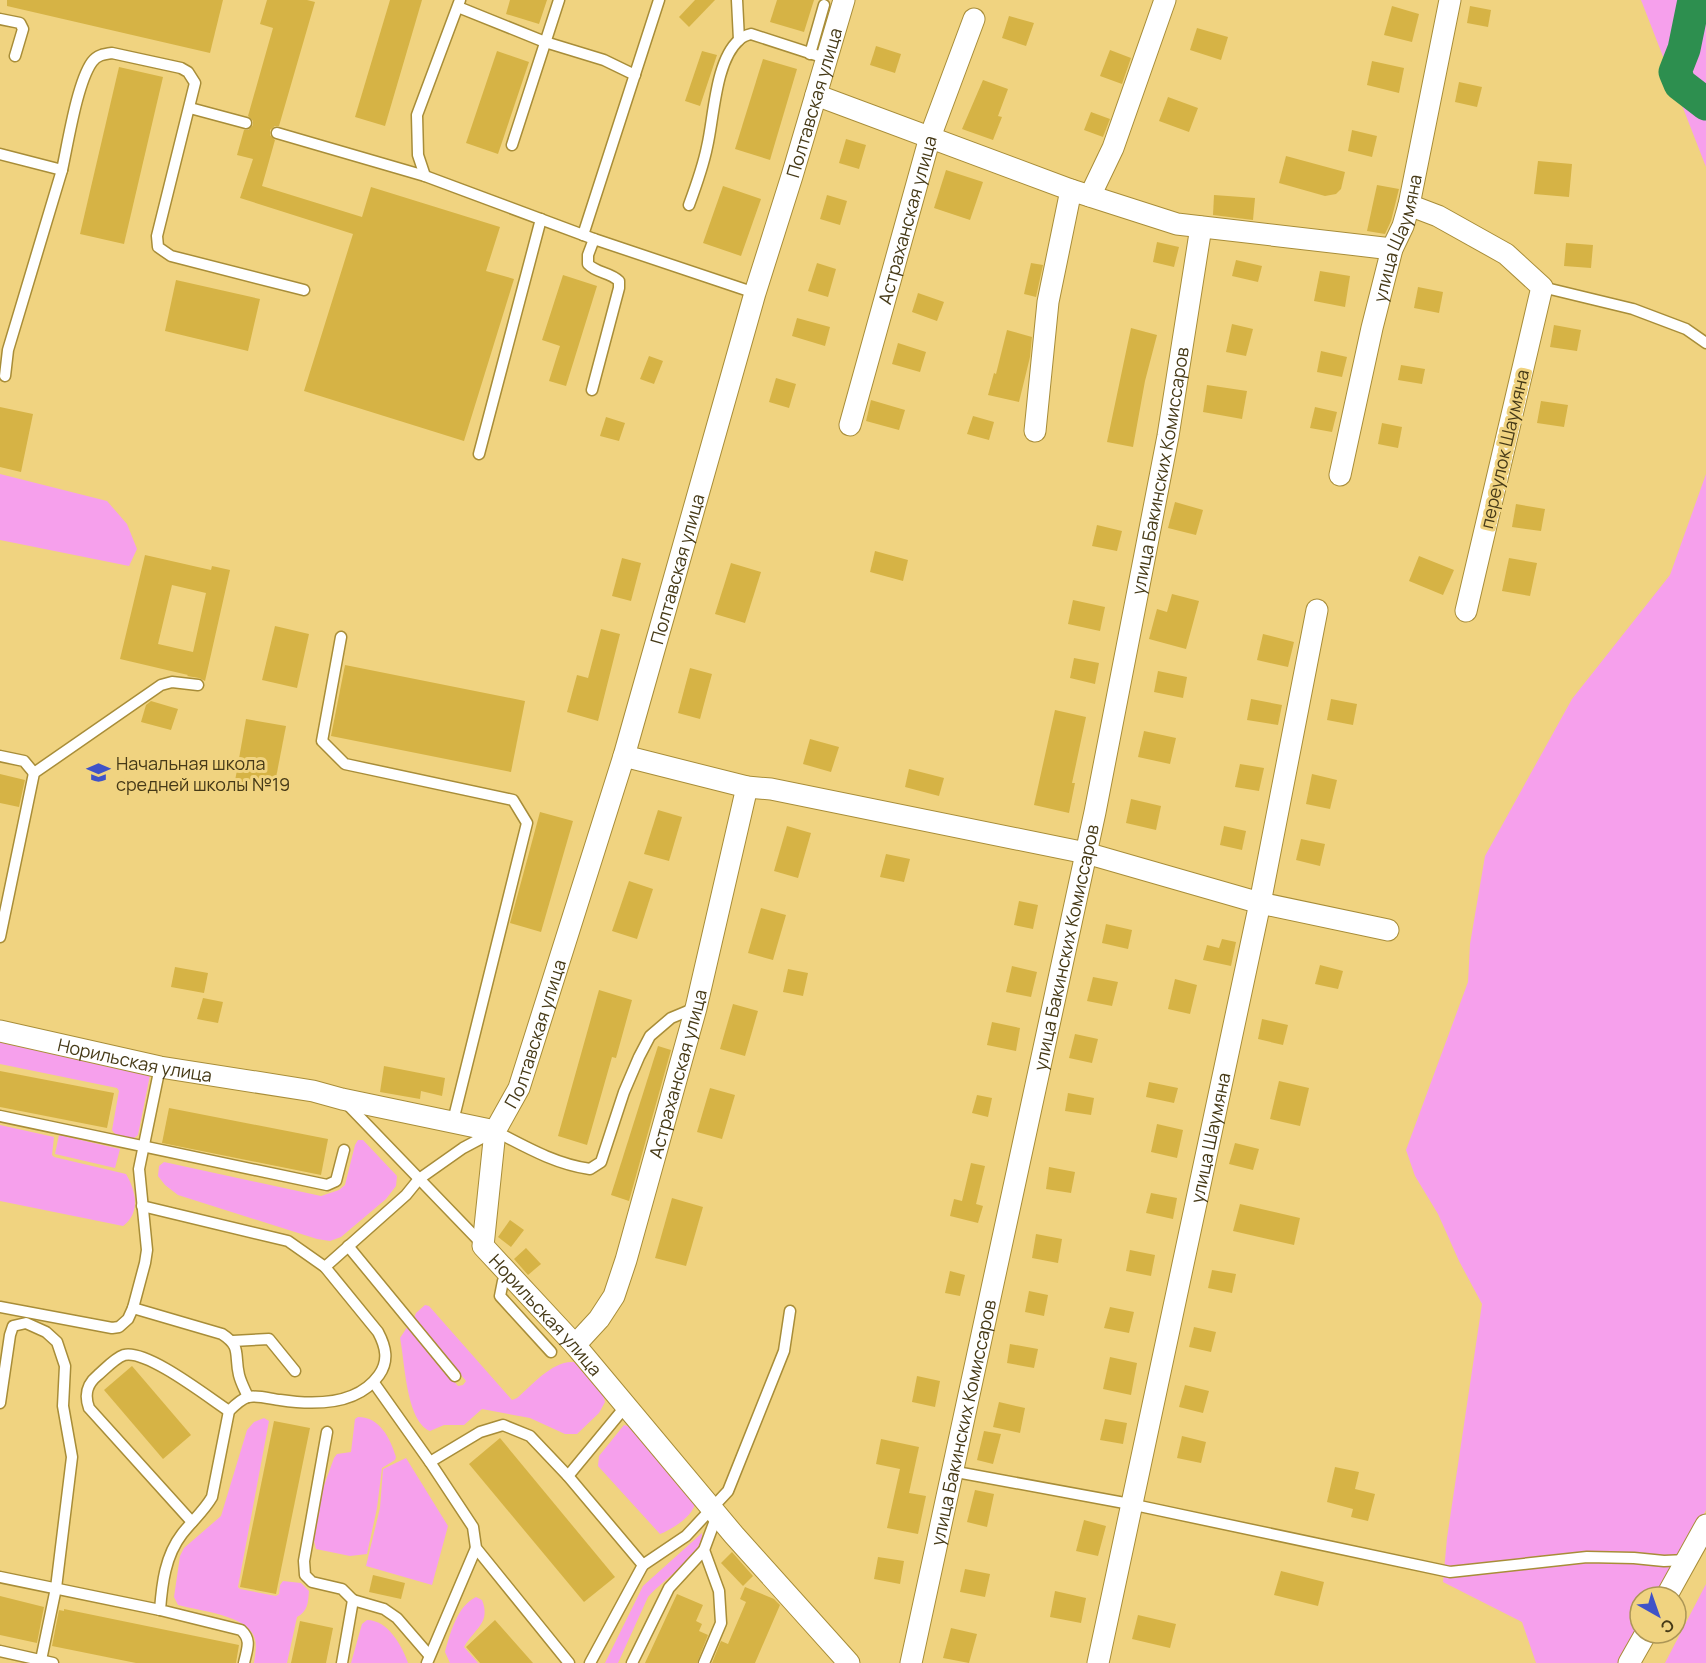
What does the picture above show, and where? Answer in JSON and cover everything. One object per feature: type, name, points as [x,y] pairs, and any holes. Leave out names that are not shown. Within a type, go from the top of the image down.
[{"type":"street","points":[[1035,431],[1048,302],[1080,193],[1113,148],[1165,0]]},
{"type":"street","name":"улица Шаумяна","points":[[1340,475],[1392,249],[1403,226],[1409,205],[1450,0]]},
{"type":"street","name":"Полтавская улица","points":[[495,1131],[519,1088],[624,756],[755,293],[816,95],[818,56],[834,3]]},
{"type":"street","name":"Астраханская улица","points":[[850,425],[930,137],[974,19]]},
{"type":"street","points":[[816,95],[1080,193],[1177,224],[1392,249]]},
{"type":"street","points":[[1409,205],[1438,216],[1506,254],[1542,287]]},
{"type":"street","name":"улица Бакинских Комиссаров","points":[[911,1663],[1086,853],[1152,524],[1201,227]]},
{"type":"street","name":"переулок Шаумяна","points":[[1466,611],[1542,287]]},
{"type":"street","name":"улица Шаумяна","points":[[1098,1663],[1130,1504],[1260,903],[1317,610]]},
{"type":"street","points":[[624,756],[747,787],[771,789],[1086,853],[1260,903],[1388,930]]},
{"type":"street","name":"Астраханская улица","points":[[574,1346],[600,1319],[614,1296],[696,1008],[747,787]]},
{"type":"street","name":"Норильская улица","points":[[0,1031],[160,1067],[313,1090],[342,1099],[495,1131],[483,1246],[574,1346],[714,1512],[849,1663]]},
{"type":"street","points":[[1673,1585],[1706,1525]]},
{"type":"street","points":[[1629,1663],[1639,1645]]},
{"type":"lane","points":[[512,145],[559,0]]},
{"type":"lane","points":[[592,390],[619,281],[613,275],[591,268],[588,264],[589,237],[659,0]]},
{"type":"lane","points":[[737,0],[739,40]]},
{"type":"lane","points":[[425,176],[418,156],[417,115],[459,3],[545,42],[604,60],[635,75]]},
{"type":"lane","points":[[0,19],[20,23],[23,29],[15,56]]},
{"type":"lane","points":[[689,205],[708,145],[711,114],[719,80],[729,53],[739,40],[751,34],[818,56]]},
{"type":"lane","points":[[4,376],[8,350],[62,170],[76,105],[92,62],[100,54],[112,52],[181,69],[188,72],[195,83],[157,236],[158,247],[171,256],[304,290]]},
{"type":"lane","points":[[190,108],[246,123]]},
{"type":"lane","points":[[277,133],[425,176],[589,237],[755,293]]},
{"type":"lane","points":[[0,154],[62,170]]},
{"type":"lane","points":[[479,454],[541,219]]},
{"type":"lane","points":[[1542,287],[1633,309],[1686,328],[1706,344]]},
{"type":"lane","points":[[341,637],[322,741],[337,757],[345,764],[513,800],[527,823],[453,1121]]},
{"type":"lane","points":[[0,937],[34,773],[161,685],[172,682],[198,685]]},
{"type":"lane","points":[[0,756],[24,761],[34,773]]},
{"type":"lane","points":[[325,1267],[406,1194],[419,1179],[463,1148],[495,1131],[544,1157],[568,1166],[590,1169],[601,1162],[624,1092],[650,1036],[671,1018],[696,1008]]},
{"type":"lane","points":[[0,1307],[112,1328],[124,1324],[133,1308],[147,1250],[139,1169],[160,1067]]},
{"type":"lane","points":[[342,1099],[483,1246]]},
{"type":"lane","points":[[0,1116],[327,1185],[336,1181],[344,1150]]},
{"type":"lane","points":[[141,1206],[288,1241],[325,1267],[378,1332],[384,1343],[386,1358],[374,1383],[359,1392],[323,1403],[303,1404],[248,1397],[237,1403],[230,1411],[212,1497],[174,1545],[168,1558],[160,1610]]},
{"type":"lane","points":[[348,1246],[455,1376]]},
{"type":"lane","points":[[509,1275],[503,1281],[500,1296],[551,1352]]},
{"type":"lane","points":[[133,1308],[222,1334],[232,1341],[237,1350],[238,1373],[248,1397]]},
{"type":"lane","points":[[590,1663],[643,1565],[686,1536],[714,1512],[728,1491],[784,1351],[790,1311]]},
{"type":"lane","points":[[0,1403],[13,1326],[26,1323],[46,1332],[57,1342],[65,1366],[63,1406],[72,1457],[56,1588],[41,1660]]},
{"type":"lane","points":[[232,1341],[269,1339],[295,1371]]},
{"type":"lane","points":[[192,1522],[88,1408],[86,1392],[90,1382],[111,1364],[123,1355],[131,1355],[166,1368],[230,1411]]},
{"type":"lane","points":[[374,1383],[473,1527],[476,1548],[568,1663]]},
{"type":"lane","points":[[568,1476],[625,1407]]},
{"type":"lane","points":[[430,1462],[480,1432],[503,1425],[530,1436],[568,1476],[643,1565]]},
{"type":"lane","points":[[327,1432],[304,1561],[305,1575],[312,1582],[342,1589],[353,1600],[384,1609],[397,1618],[428,1659],[476,1548]]},
{"type":"lane","points":[[951,1471],[1130,1504],[1450,1572],[1587,1557],[1687,1560]]},
{"type":"lane","points":[[632,1663],[669,1588],[704,1550],[714,1512]]},
{"type":"lane","points":[[704,1550],[719,1591],[722,1623],[704,1663]]},
{"type":"lane","points":[[0,1576],[160,1610],[241,1630],[249,1642],[244,1663]]},
{"type":"lane","points":[[342,1663],[353,1600]]},
{"type":"lane","points":[[0,1651],[53,1663]]},
{"type":"shaded area","points":[[1641,0],[1706,0],[1706,167]]},
{"type":"shaded area","points":[[0,474],[107,501],[127,524],[137,549],[129,566],[0,540]]},
{"type":"shaded area","points":[[1706,474],[1706,1510],[1665,1585],[1628,1585],[1628,1645],[1633,1645],[1623,1663],[1536,1663],[1522,1622],[1443,1582],[1447,1538],[1482,1304],[1438,1214],[1415,1176],[1406,1150],[1468,982],[1470,944],[1485,856],[1572,699],[1670,575]]},
{"type":"shaded area","points":[[0,1041],[150,1075],[138,1135],[133,1139],[115,1134],[112,1130],[119,1091],[117,1088],[0,1064]]},
{"type":"shaded area","points":[[0,1125],[54,1137],[52,1155],[54,1157],[126,1174],[135,1201],[129,1221],[123,1226],[0,1201]]},
{"type":"shaded area","points":[[59,1135],[120,1149],[115,1168],[55,1154]]},
{"type":"shaded area","points":[[358,1140],[363,1140],[397,1176],[396,1186],[386,1199],[341,1237],[330,1241],[317,1239],[178,1195],[158,1176],[159,1166],[164,1162],[321,1196],[339,1190],[345,1185]]},
{"type":"shaded area","points":[[425,1305],[429,1306],[512,1400],[551,1369],[566,1362],[574,1362],[603,1395],[605,1402],[599,1413],[577,1434],[565,1434],[530,1418],[482,1409],[464,1425],[444,1425],[430,1431],[416,1416],[408,1390],[400,1338],[408,1326],[458,1386],[463,1385],[466,1381],[414,1318]]},
{"type":"shaded area","points":[[358,1417],[372,1421],[383,1430],[396,1457],[382,1468],[377,1508],[367,1554],[350,1556],[316,1549],[314,1541],[322,1491],[334,1458],[337,1454],[351,1452],[355,1419]]},
{"type":"shaded area","points":[[264,1418],[269,1421],[238,1587],[276,1596],[279,1594],[283,1581],[301,1583],[309,1591],[308,1603],[301,1615],[297,1617],[287,1663],[254,1663],[255,1639],[251,1631],[243,1624],[222,1615],[178,1605],[174,1597],[180,1556],[184,1548],[221,1516],[247,1430],[254,1422]]},
{"type":"shaded area","points":[[624,1425],[628,1426],[695,1502],[687,1517],[660,1534],[598,1466],[599,1456]]},
{"type":"shaded area","points":[[406,1458],[448,1526],[432,1585],[366,1566],[380,1508],[383,1469]]},
{"type":"shaded area","points":[[702,1533],[696,1550],[648,1597],[618,1663],[605,1663],[643,1586]]},
{"type":"shaded area","points":[[1706,1584],[1706,1663],[1665,1663],[1674,1645],[1688,1645],[1688,1619]]},
{"type":"shaded area","points":[[476,1597],[482,1600],[485,1614],[464,1647],[478,1663],[450,1663],[445,1652],[452,1629],[464,1607]]},
{"type":"shaded area","points":[[367,1620],[375,1621],[388,1629],[398,1642],[408,1663],[351,1663],[362,1624]]},
{"type":"building","points":[[7,0],[223,0],[210,53],[7,6]]},
{"type":"building","points":[[267,0],[315,2],[279,126],[270,130],[270,135],[275,140],[262,186],[362,217],[371,187],[500,227],[486,271],[514,279],[464,441],[304,391],[353,234],[240,198],[253,159],[237,155],[244,130],[248,130],[253,125],[253,121],[248,116],[273,28],[260,24]]},
{"type":"building","points":[[390,0],[422,0],[385,126],[355,117]]},
{"type":"building","points":[[510,0],[547,0],[539,24],[506,14]]},
{"type":"building","points":[[695,0],[715,0],[689,27],[679,17]]},
{"type":"building","points":[[777,0],[814,0],[804,32],[770,22]]},
{"type":"building","points":[[1392,6],[1419,14],[1412,42],[1384,35]]},
{"type":"building","points":[[1470,6],[1491,10],[1488,27],[1467,23]]},
{"type":"building","points":[[1009,16],[1034,23],[1026,46],[1002,38]]},
{"type":"building","points":[[1197,28],[1228,37],[1221,60],[1190,50]]},
{"type":"building","points":[[876,46],[901,54],[895,73],[870,65]]},
{"type":"building","points":[[1110,50],[1131,58],[1122,84],[1100,76]]},
{"type":"building","points":[[497,51],[529,62],[498,154],[466,143]]},
{"type":"building","points":[[702,51],[717,55],[700,106],[685,101]]},
{"type":"building","points":[[763,59],[797,69],[770,160],[735,149]]},
{"type":"building","points":[[1372,61],[1404,68],[1399,93],[1367,85]]},
{"type":"building","points":[[119,67],[163,77],[124,244],[80,234]]},
{"type":"building","points":[[983,80],[1008,89],[998,116],[1002,117],[993,140],[962,129]]},
{"type":"building","points":[[1459,82],[1482,87],[1477,107],[1455,102]]},
{"type":"building","points":[[1168,97],[1198,108],[1189,132],[1159,121]]},
{"type":"building","points":[[1091,112],[1110,119],[1103,137],[1084,130]]},
{"type":"building","points":[[1352,130],[1377,136],[1372,157],[1348,151]]},
{"type":"building","points":[[846,139],[866,145],[859,169],[839,163]]},
{"type":"building","points":[[1286,156],[1345,172],[1341,189],[1336,194],[1325,196],[1279,183]]},
{"type":"building","points":[[1538,161],[1572,164],[1569,197],[1534,194]]},
{"type":"building","points":[[946,170],[983,182],[970,220],[934,208]]},
{"type":"building","points":[[1377,185],[1399,189],[1391,221],[1385,234],[1367,231]]},
{"type":"building","points":[[723,186],[761,199],[741,256],[703,243]]},
{"type":"building","points":[[827,195],[847,201],[840,225],[820,219]]},
{"type":"building","points":[[1214,195],[1255,198],[1253,220],[1213,215]]},
{"type":"building","points":[[1157,242],[1179,247],[1174,267],[1153,262]]},
{"type":"building","points":[[1566,243],[1593,245],[1591,268],[1564,266]]},
{"type":"building","points":[[1236,260],[1262,266],[1258,282],[1232,276]]},
{"type":"building","points":[[817,263],[836,269],[828,297],[808,291]]},
{"type":"building","points":[[1031,263],[1043,265],[1036,297],[1024,294]]},
{"type":"building","points":[[1320,271],[1350,276],[1345,307],[1314,301]]},
{"type":"building","points":[[563,275],[597,286],[566,386],[549,381],[560,346],[542,340]]},
{"type":"building","points":[[176,280],[260,299],[248,351],[165,331]]},
{"type":"building","points":[[1418,287],[1443,292],[1439,313],[1414,308]]},
{"type":"building","points":[[918,293],[944,302],[937,321],[912,312]]},
{"type":"building","points":[[797,318],[830,327],[825,346],[792,336]]},
{"type":"building","points":[[1232,324],[1253,329],[1246,356],[1226,352]]},
{"type":"building","points":[[1554,325],[1581,330],[1577,351],[1550,347]]},
{"type":"building","points":[[1131,328],[1157,335],[1145,381],[1133,447],[1107,442]]},
{"type":"building","points":[[1007,330],[1032,337],[1030,357],[1019,402],[988,395]]},
{"type":"building","points":[[898,343],[926,352],[920,372],[892,364]]},
{"type":"building","points":[[1321,351],[1347,357],[1342,377],[1317,372]]},
{"type":"building","points":[[649,356],[663,361],[654,384],[640,379]]},
{"type":"building","points":[[1401,365],[1425,369],[1422,384],[1398,380]]},
{"type":"building","points":[[776,378],[796,384],[789,408],[769,402]]},
{"type":"building","points":[[1207,385],[1247,391],[1242,419],[1203,412]]},
{"type":"building","points":[[871,400],[905,410],[899,430],[866,421]]},
{"type":"building","points":[[1541,401],[1568,405],[1564,427],[1537,423]]},
{"type":"building","points":[[0,407],[33,414],[21,472],[0,467]]},
{"type":"building","points":[[1315,407],[1337,412],[1332,432],[1310,428]]},
{"type":"building","points":[[973,416],[994,422],[989,440],[967,434]]},
{"type":"building","points":[[606,417],[625,423],[619,441],[600,436]]},
{"type":"building","points":[[1382,423],[1402,427],[1398,448],[1378,444]]},
{"type":"building","points":[[1175,502],[1203,510],[1196,535],[1168,528]]},
{"type":"building","points":[[1516,504],[1545,509],[1541,531],[1512,527]]},
{"type":"building","points":[[1097,525],[1122,531],[1117,551],[1092,546]]},
{"type":"building","points":[[875,551],[908,560],[903,581],[870,572]]},
{"type":"building","points":[[145,555],[211,570],[212,566],[230,570],[205,681],[120,659]],"holes":[[[172,585],[206,593],[193,652],[158,644]]]},
{"type":"building","points":[[1419,556],[1454,570],[1443,595],[1409,581]]},
{"type":"building","points":[[622,558],[641,563],[631,601],[612,596]]},
{"type":"building","points":[[1509,558],[1537,563],[1530,596],[1502,591]]},
{"type":"building","points":[[731,563],[761,572],[745,623],[715,614]]},
{"type":"building","points":[[1172,594],[1199,601],[1186,649],[1149,639],[1157,609],[1167,612]]},
{"type":"building","points":[[1073,600],[1105,607],[1100,631],[1068,624]]},
{"type":"building","points":[[275,626],[309,634],[297,688],[262,680]]},
{"type":"building","points":[[601,629],[620,634],[598,721],[567,712],[577,675],[588,678]]},
{"type":"building","points":[[1263,634],[1294,642],[1288,667],[1257,660]]},
{"type":"building","points":[[1074,658],[1099,663],[1095,684],[1070,678]]},
{"type":"building","points":[[345,665],[525,701],[511,772],[331,736]]},
{"type":"building","points":[[690,668],[712,674],[700,719],[678,713]]},
{"type":"building","points":[[1158,671],[1187,677],[1183,698],[1154,692]]},
{"type":"building","points":[[1251,699],[1282,705],[1278,725],[1247,720]]},
{"type":"building","points":[[1331,699],[1357,704],[1353,725],[1327,720]]},
{"type":"building","points":[[151,701],[178,709],[171,730],[141,722],[146,705]]},
{"type":"building","points":[[1055,710],[1086,717],[1072,783],[1075,783],[1069,813],[1034,805]]},
{"type":"building","points":[[246,719],[286,726],[274,788],[235,781]]},
{"type":"building","points":[[1144,731],[1176,738],[1170,764],[1138,757]]},
{"type":"building","points":[[810,739],[839,747],[831,772],[803,764]]},
{"type":"building","points":[[1240,764],[1264,768],[1259,791],[1235,787]]},
{"type":"building","points":[[909,769],[944,778],[939,796],[905,787]]},
{"type":"building","points":[[0,774],[25,780],[19,807],[0,803]]},
{"type":"building","points":[[1312,774],[1337,780],[1330,809],[1306,804]]},
{"type":"building","points":[[1131,799],[1161,806],[1156,830],[1126,823]]},
{"type":"building","points":[[658,810],[682,817],[669,861],[644,854]]},
{"type":"building","points":[[540,812],[573,821],[541,932],[510,923]]},
{"type":"building","points":[[787,826],[811,833],[798,878],[774,871]]},
{"type":"building","points":[[1224,826],[1246,831],[1242,850],[1220,845]]},
{"type":"building","points":[[1301,839],[1325,844],[1320,866],[1296,860]]},
{"type":"building","points":[[886,854],[910,859],[904,882],[880,877]]},
{"type":"building","points":[[629,881],[653,889],[637,939],[612,931]]},
{"type":"building","points":[[1019,901],[1038,905],[1033,929],[1014,925]]},
{"type":"building","points":[[761,908],[786,915],[773,960],[748,953]]},
{"type":"building","points":[[1106,924],[1132,930],[1128,949],[1102,943]]},
{"type":"building","points":[[1222,939],[1236,942],[1231,966],[1203,960],[1207,945],[1219,948]]},
{"type":"building","points":[[1320,965],[1343,971],[1338,989],[1315,984]]},
{"type":"building","points":[[1012,966],[1037,972],[1031,997],[1006,992]]},
{"type":"building","points":[[175,967],[208,973],[204,993],[171,987]]},
{"type":"building","points":[[788,969],[808,973],[803,996],[783,992]]},
{"type":"building","points":[[1093,977],[1118,982],[1112,1006],[1087,1001]]},
{"type":"building","points":[[1175,979],[1197,985],[1190,1014],[1168,1009]]},
{"type":"building","points":[[599,990],[632,1000],[616,1058],[612,1057],[587,1145],[558,1136]]},
{"type":"building","points":[[203,998],[223,1002],[218,1023],[197,1019]]},
{"type":"building","points":[[733,1004],[758,1011],[745,1056],[720,1049]]},
{"type":"building","points":[[1262,1019],[1288,1025],[1283,1045],[1258,1039]]},
{"type":"building","points":[[992,1022],[1020,1028],[1016,1051],[987,1045]]},
{"type":"building","points":[[1075,1034],[1098,1039],[1092,1063],[1069,1058]]},
{"type":"building","points":[[658,1046],[671,1050],[629,1201],[611,1195]]},
{"type":"building","points":[[384,1066],[445,1078],[442,1096],[421,1091],[420,1099],[380,1092]]},
{"type":"building","points":[[0,1071],[114,1093],[107,1128],[0,1107]]},
{"type":"building","points":[[1279,1081],[1309,1088],[1300,1126],[1270,1119]]},
{"type":"building","points":[[1149,1082],[1178,1088],[1174,1103],[1146,1097]]},
{"type":"building","points":[[710,1088],[735,1095],[722,1139],[697,1132]]},
{"type":"building","points":[[1068,1093],[1094,1098],[1091,1115],[1065,1111]]},
{"type":"building","points":[[977,1095],[992,1098],[988,1117],[972,1113]]},
{"type":"building","points":[[169,1108],[328,1139],[321,1175],[162,1143]]},
{"type":"building","points":[[1157,1124],[1183,1130],[1177,1158],[1151,1152]]},
{"type":"building","points":[[1235,1143],[1259,1149],[1253,1170],[1229,1164]]},
{"type":"building","points":[[971,1163],[985,1166],[976,1204],[983,1206],[978,1223],[950,1216],[954,1199],[962,1201]]},
{"type":"building","points":[[1049,1167],[1075,1172],[1071,1193],[1046,1189]]},
{"type":"building","points":[[1151,1193],[1177,1198],[1173,1219],[1146,1213]]},
{"type":"building","points":[[672,1198],[703,1207],[686,1266],[655,1258]]},
{"type":"building","points":[[1240,1204],[1300,1218],[1294,1245],[1233,1231]]},
{"type":"building","points":[[510,1220],[524,1230],[511,1247],[498,1237]]},
{"type":"building","points":[[1036,1234],[1062,1239],[1058,1263],[1032,1258]]},
{"type":"building","points":[[526,1248],[541,1264],[528,1275],[514,1259]]},
{"type":"building","points":[[1130,1250],[1155,1255],[1151,1276],[1126,1271]]},
{"type":"building","points":[[1212,1270],[1236,1274],[1232,1293],[1208,1288]]},
{"type":"building","points":[[950,1271],[965,1275],[960,1296],[945,1293]]},
{"type":"building","points":[[1029,1291],[1048,1295],[1044,1316],[1025,1312]]},
{"type":"building","points":[[1110,1307],[1134,1312],[1129,1333],[1104,1328]]},
{"type":"building","points":[[1194,1327],[1216,1332],[1211,1352],[1189,1347]]},
{"type":"building","points":[[1010,1344],[1038,1349],[1034,1368],[1007,1363]]},
{"type":"building","points":[[1110,1357],[1137,1363],[1131,1395],[1103,1389]]},
{"type":"building","points":[[132,1366],[191,1435],[163,1459],[104,1390]]},
{"type":"building","points":[[917,1376],[940,1381],[935,1407],[912,1402]]},
{"type":"building","points":[[1185,1385],[1209,1391],[1203,1413],[1179,1407]]},
{"type":"building","points":[[999,1402],[1025,1408],[1020,1433],[993,1427]]},
{"type":"building","points":[[1105,1419],[1127,1423],[1123,1444],[1100,1440]]},
{"type":"building","points":[[274,1421],[310,1428],[276,1594],[240,1587]]},
{"type":"building","points":[[984,1431],[1001,1434],[993,1464],[977,1460]]},
{"type":"building","points":[[1182,1436],[1206,1442],[1201,1463],[1177,1458]]},
{"type":"building","points":[[500,1438],[615,1577],[584,1602],[469,1464]]},
{"type":"building","points":[[881,1439],[919,1447],[909,1493],[926,1496],[918,1534],[887,1528],[900,1469],[876,1464]]},
{"type":"building","points":[[1335,1467],[1359,1472],[1355,1489],[1375,1494],[1368,1521],[1351,1517],[1353,1509],[1327,1502]]},
{"type":"building","points":[[975,1490],[994,1494],[987,1527],[967,1522]]},
{"type":"building","points":[[1084,1520],[1106,1526],[1098,1556],[1076,1551]]},
{"type":"building","points":[[732,1552],[753,1576],[743,1586],[721,1563]]},
{"type":"building","points":[[878,1557],[904,1561],[900,1584],[874,1579]]},
{"type":"building","points":[[965,1569],[990,1574],[985,1597],[960,1592]]},
{"type":"building","points":[[1281,1571],[1324,1582],[1318,1606],[1274,1595]]},
{"type":"building","points":[[373,1575],[405,1583],[401,1599],[369,1592]]},
{"type":"building","points":[[745,1587],[774,1599],[780,1605],[755,1663],[712,1663],[721,1641],[728,1644],[746,1602],[740,1599]]},
{"type":"building","points":[[1055,1591],[1086,1598],[1081,1623],[1050,1617]]},
{"type":"building","points":[[677,1594],[703,1605],[696,1621],[702,1624],[699,1631],[708,1635],[697,1663],[645,1663]]},
{"type":"building","points":[[0,1596],[44,1607],[37,1643],[0,1635]]},
{"type":"building","points":[[64,1609],[239,1645],[236,1663],[136,1663],[52,1646],[59,1610],[64,1611]]},
{"type":"building","points":[[1138,1615],[1176,1624],[1170,1648],[1132,1639]]},
{"type":"building","points":[[495,1620],[533,1663],[480,1663],[466,1647]]},
{"type":"building","points":[[300,1621],[333,1628],[326,1663],[291,1663]]},
{"type":"building","points":[[951,1628],[977,1634],[969,1663],[943,1658]]},
{"type":"waterway","points":[[1694,0],[1684,49],[1675,72],[1680,84],[1706,104]]},
{"type":"place","name":"Начальная школа средней школы №19","points":[[98,773]]}]
